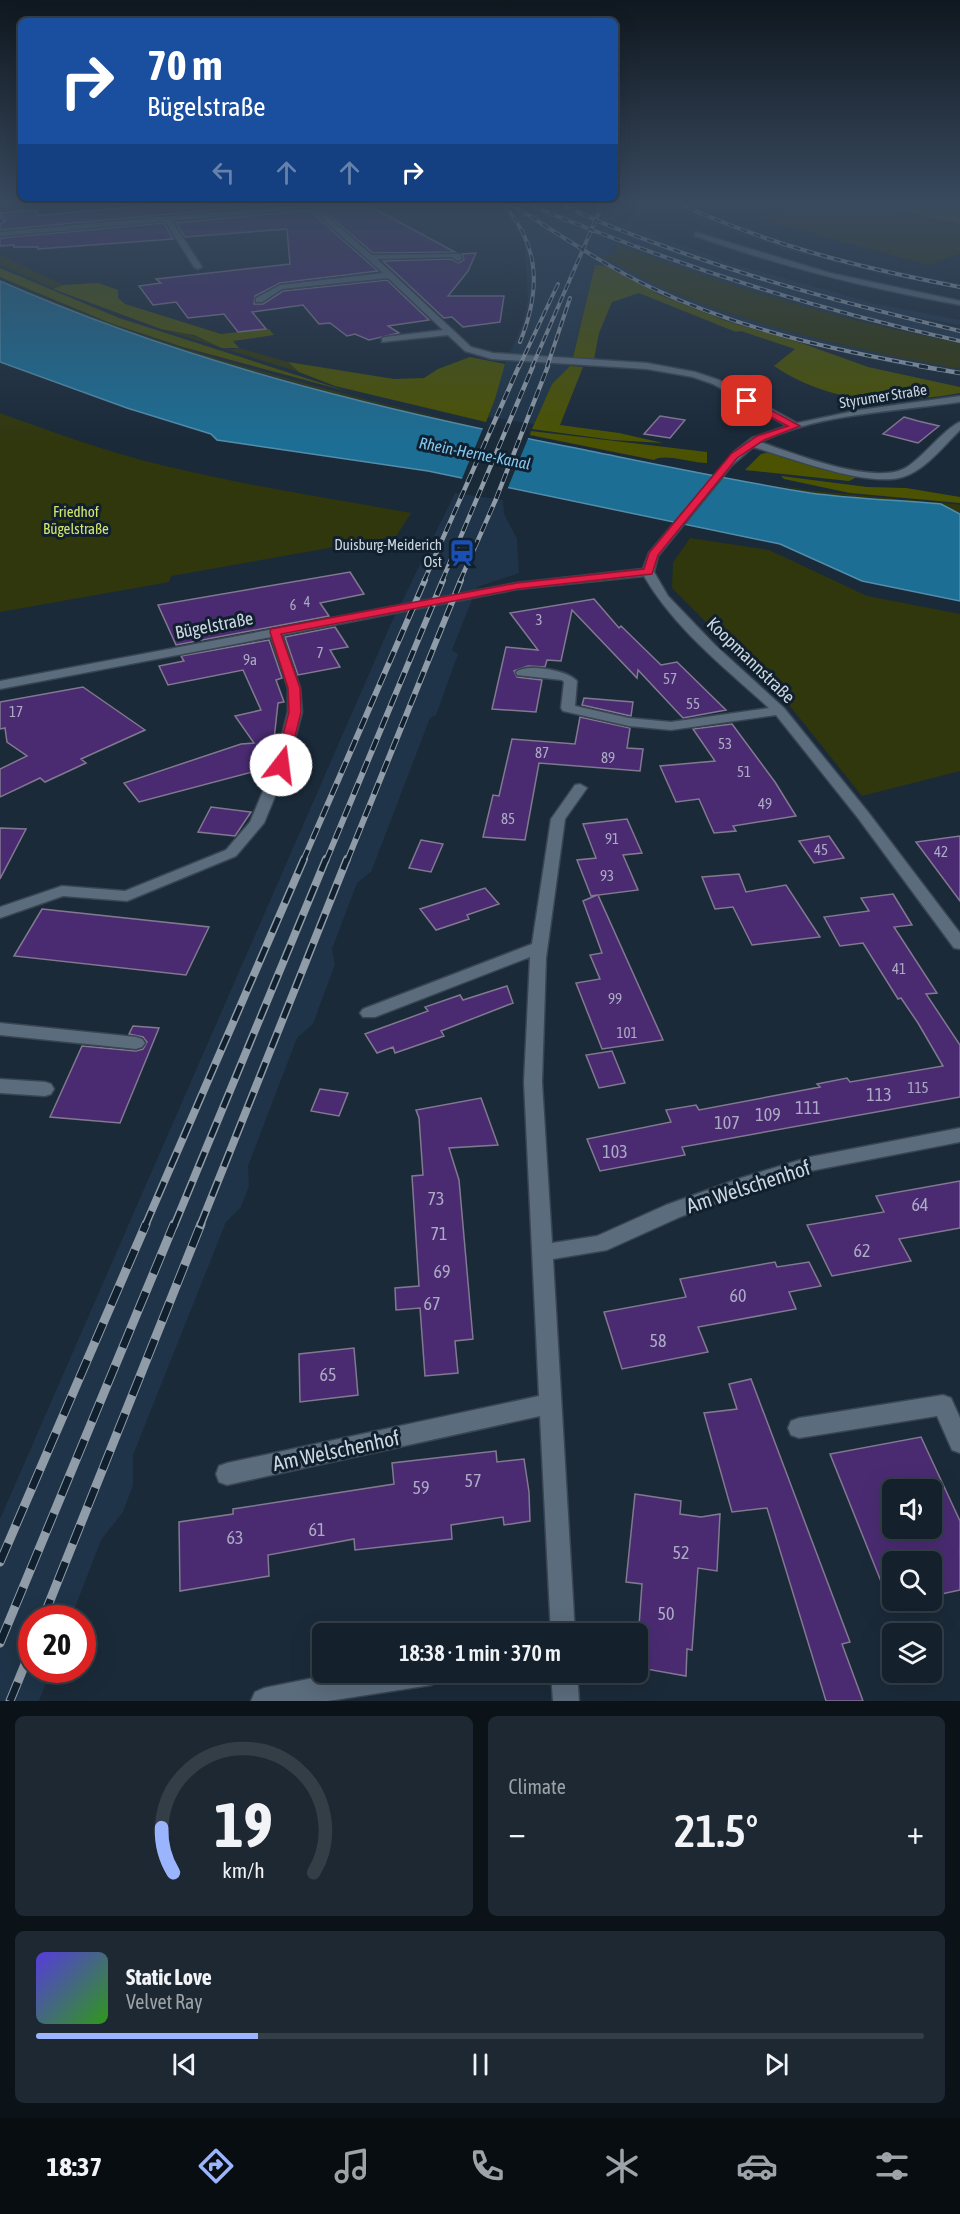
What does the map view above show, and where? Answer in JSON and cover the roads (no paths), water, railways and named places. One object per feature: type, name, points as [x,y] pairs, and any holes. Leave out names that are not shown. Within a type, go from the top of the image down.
[{"type":"street","points":[[259,300],[280,287],[332,281]]},
{"type":"street","points":[[397,281],[468,349],[492,356],[648,366],[695,375],[716,382],[795,426]]},
{"type":"street","points":[[849,281],[960,303]]},
{"type":"street","points":[[385,340],[449,332]]},
{"type":"street","name":"Styrumer Straße","points":[[795,426],[960,399]]},
{"type":"street","points":[[752,443],[866,475],[894,477],[908,470],[960,425]]},
{"type":"street","points":[[648,572],[653,555],[734,456],[752,443],[795,426]]},
{"type":"street","name":"Bügelstraße","points":[[0,685],[517,586],[648,572]]},
{"type":"street","name":"Koopmannstraße","points":[[648,572],[663,598],[711,648],[779,711],[870,824],[960,944]]},
{"type":"street","points":[[0,914],[62,891],[127,896],[231,853],[257,823],[281,765],[295,712],[294,688],[275,632]]},
{"type":"street","points":[[522,672],[560,674],[568,677],[571,681],[568,708],[629,722],[678,726],[779,711]]},
{"type":"street","points":[[562,1623],[540,1252],[533,1082],[539,947],[558,819],[579,788]]},
{"type":"street","points":[[369,1013],[539,947]]},
{"type":"street","points":[[0,1029],[136,1043]]},
{"type":"street","points":[[0,1086],[45,1089]]},
{"type":"street","name":"Am Welschenhof","points":[[540,1252],[600,1244],[673,1211],[810,1164],[960,1136]]},
{"type":"street","name":"Am Welschenhof","points":[[227,1474],[550,1404]]},
{"type":"street","points":[[799,1428],[943,1405],[960,1443]]},
{"type":"street","points":[[264,1701],[356,1683]]},
{"type":"street","points":[[565,1683],[566,1701]]},
{"type":"water","name":"Rhein-Herne-Kanal","points":[[1,281],[69,310],[209,359],[352,399],[497,432],[780,488],[843,497],[941,504],[960,514],[960,601],[862,581],[780,544],[428,471],[217,440],[211,434],[127,408],[0,362]]},
{"type":"railway","points":[[520,342],[527,324],[534,281]]},
{"type":"railway","points":[[532,367],[569,281]]},
{"type":"railway","points":[[639,281],[685,302],[753,327],[822,345],[928,367]]},
{"type":"railway","points":[[736,281],[848,314],[960,341]]},
{"type":"railway","points":[[770,281],[960,331]]},
{"type":"railway","points":[[933,281],[960,287]]},
{"type":"railway","points":[[519,367],[558,284]]},
{"type":"railway","points":[[547,367],[570,298]]},
{"type":"railway","points":[[424,581],[519,366]]},
{"type":"railway","points":[[442,581],[533,366]]},
{"type":"railway","points":[[460,581],[496,499],[548,366]]},
{"type":"railway","points":[[919,366],[960,373]]},
{"type":"railway","points":[[303,861],[425,580]]},
{"type":"railway","points":[[326,861],[443,580]]},
{"type":"railway","points":[[347,861],[461,580]]},
{"type":"railway","points":[[145,1226],[304,859]]},
{"type":"railway","points":[[174,1226],[326,859]]},
{"type":"railway","points":[[200,1226],[347,859]]},
{"type":"railway","points":[[0,1562],[146,1224]]},
{"type":"railway","points":[[0,1643],[174,1224]]},
{"type":"railway","points":[[48,1605],[201,1224]]},
{"type":"railway","points":[[10,1701],[18,1681]]},
{"type":"place","name":"Duisburg-Meiderich Ost","points":[[462,553]]},
{"type":"park label","name":"Friedhof Bügelstraße","points":[[76,520]]}]
